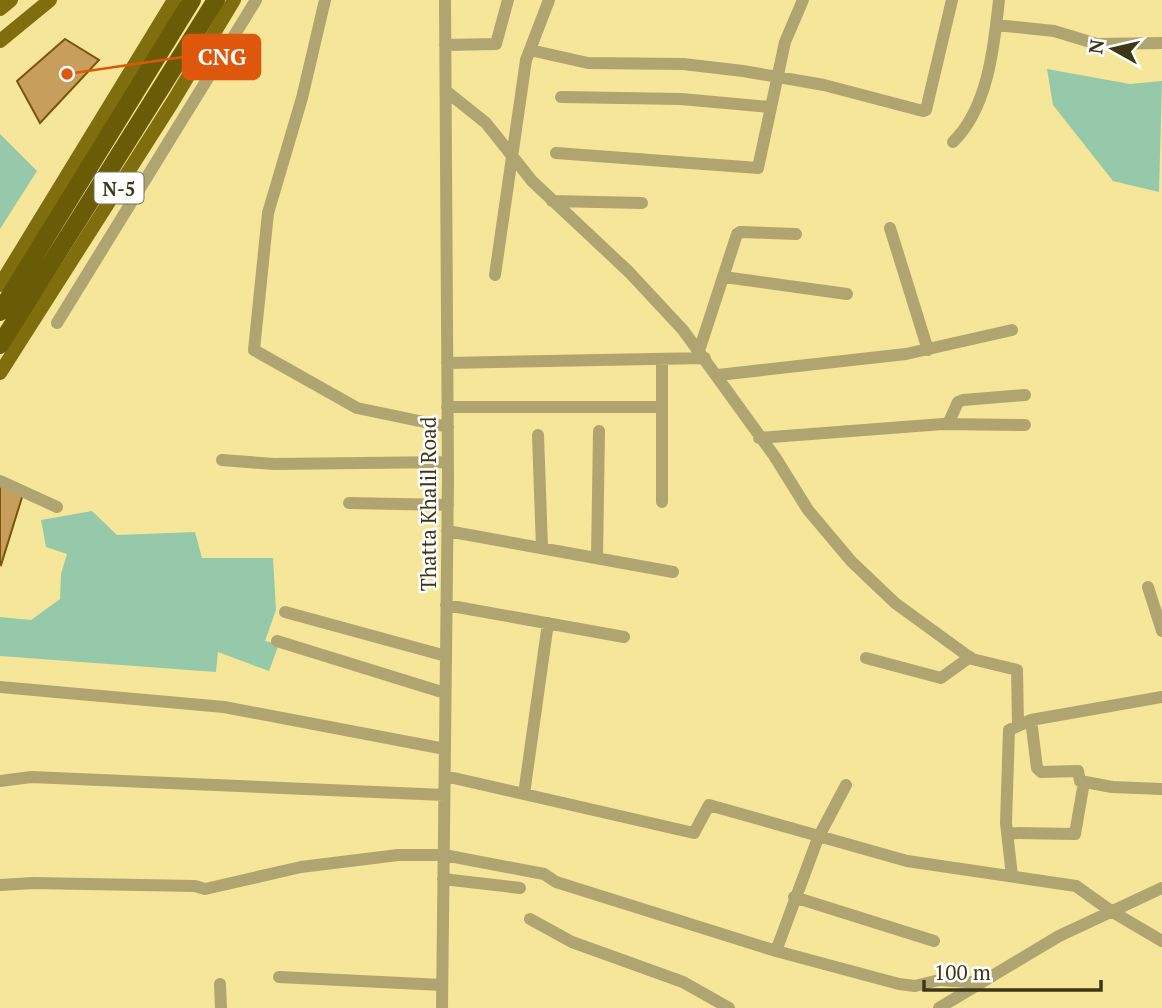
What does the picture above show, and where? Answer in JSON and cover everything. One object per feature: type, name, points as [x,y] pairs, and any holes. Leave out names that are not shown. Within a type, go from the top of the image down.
[{"type":"highway","points":[[0,312],[192,0]]},
{"type":"highway","points":[[0,345],[216,0]]},
{"type":"main road","points":[[0,9],[11,0]]},
{"type":"main road","points":[[0,41],[50,0]]},
{"type":"main road","name":"N-5","points":[[0,285],[174,0]]},
{"type":"main road","name":"N-5","points":[[0,373],[172,103],[234,0]]},
{"type":"street","points":[[57,323],[256,0]]},
{"type":"street","points":[[325,0],[302,98],[268,213],[254,350],[357,408],[447,427]]},
{"type":"street","name":"Thatta Khalil Road","points":[[442,1008],[448,462],[445,0]]},
{"type":"street","points":[[445,45],[496,44],[508,0]]},
{"type":"street","points":[[495,275],[530,50],[548,0]]},
{"type":"street","points":[[556,153],[758,168],[785,42],[803,0]]},
{"type":"street","points":[[530,50],[588,63],[696,64],[779,77],[923,111],[926,110],[952,0]]},
{"type":"street","points":[[953,142],[967,128],[981,94],[999,0]]},
{"type":"street","points":[[996,25],[1054,31],[1097,44],[1162,43]]},
{"type":"street","points":[[446,91],[486,123],[552,201],[629,272],[702,355],[775,457],[808,510],[851,561],[895,603],[970,657],[1017,670],[1018,726]]},
{"type":"street","points":[[561,97],[681,99],[769,107]]},
{"type":"street","points":[[172,103],[186,112]]},
{"type":"street","points":[[552,201],[642,203]]},
{"type":"street","points":[[890,228],[928,349]]},
{"type":"street","points":[[702,355],[723,277],[740,232],[796,234]]},
{"type":"street","points":[[723,277],[847,294]]},
{"type":"street","points":[[718,375],[928,349],[1012,330]]},
{"type":"street","points":[[447,363],[662,359],[702,355]]},
{"type":"street","points":[[662,359],[662,502]]},
{"type":"street","points":[[948,424],[958,402],[963,400],[1025,395]]},
{"type":"street","points":[[447,407],[662,407]]},
{"type":"street","points":[[759,438],[948,424],[1025,425]]},
{"type":"street","points":[[597,558],[598,431]]},
{"type":"street","points":[[538,435],[542,548]]},
{"type":"street","points":[[222,460],[274,464],[448,462]]},
{"type":"street","points":[[0,481],[57,507]]},
{"type":"street","points":[[349,503],[447,505]]},
{"type":"street","points":[[447,531],[673,572]]},
{"type":"street","points":[[1148,586],[1162,631]]},
{"type":"street","points":[[446,605],[624,637]]},
{"type":"street","points":[[285,612],[446,656]]},
{"type":"street","points":[[524,794],[548,623]]},
{"type":"street","points":[[277,641],[445,693]]},
{"type":"street","points":[[866,658],[941,678],[970,657]]},
{"type":"street","points":[[0,687],[224,707],[445,749]]},
{"type":"street","points":[[1012,876],[1009,833],[1009,730],[1031,720],[1162,697]]},
{"type":"street","points":[[1031,720],[1038,771],[1078,771],[1079,780],[1084,782],[1162,789]]},
{"type":"street","points":[[444,776],[694,833],[709,805],[906,861],[1076,886],[1111,911],[1162,941]]},
{"type":"street","points":[[0,781],[31,777],[444,795]]},
{"type":"street","points":[[1009,833],[1075,834],[1084,782]]},
{"type":"street","points":[[776,951],[818,838],[846,785]]},
{"type":"street","points":[[0,885],[33,883],[205,889],[301,867],[398,855],[444,855],[544,874],[556,882],[776,951],[899,984],[915,986],[939,980],[981,983]]},
{"type":"street","points":[[443,879],[520,888]]},
{"type":"street","points":[[939,1008],[1059,936],[1162,888]]},
{"type":"street","points":[[794,897],[934,941]]},
{"type":"street","points":[[530,919],[572,942],[683,982],[729,1008]]},
{"type":"street","points":[[279,977],[442,985]]},
{"type":"street","points":[[219,984],[221,1008]]},
{"type":"green space","points":[[1047,69],[1130,84],[1162,81],[1159,192],[1113,181],[1053,105]]},
{"type":"green space","points":[[0,134],[37,171],[0,229]]},
{"type":"green space","points":[[92,511],[117,535],[195,532],[202,558],[273,558],[276,610],[265,641],[279,644],[269,671],[218,652],[216,672],[0,656],[0,617],[31,620],[60,599],[61,574],[67,554],[46,547],[41,520]]},
{"type":"building","points":[[65,39],[99,60],[40,123],[17,81]]},
{"type":"building","points":[[0,479],[23,494],[1,565],[0,564]]},
{"type":"place","name":"CNG","points":[[67,74]]}]
